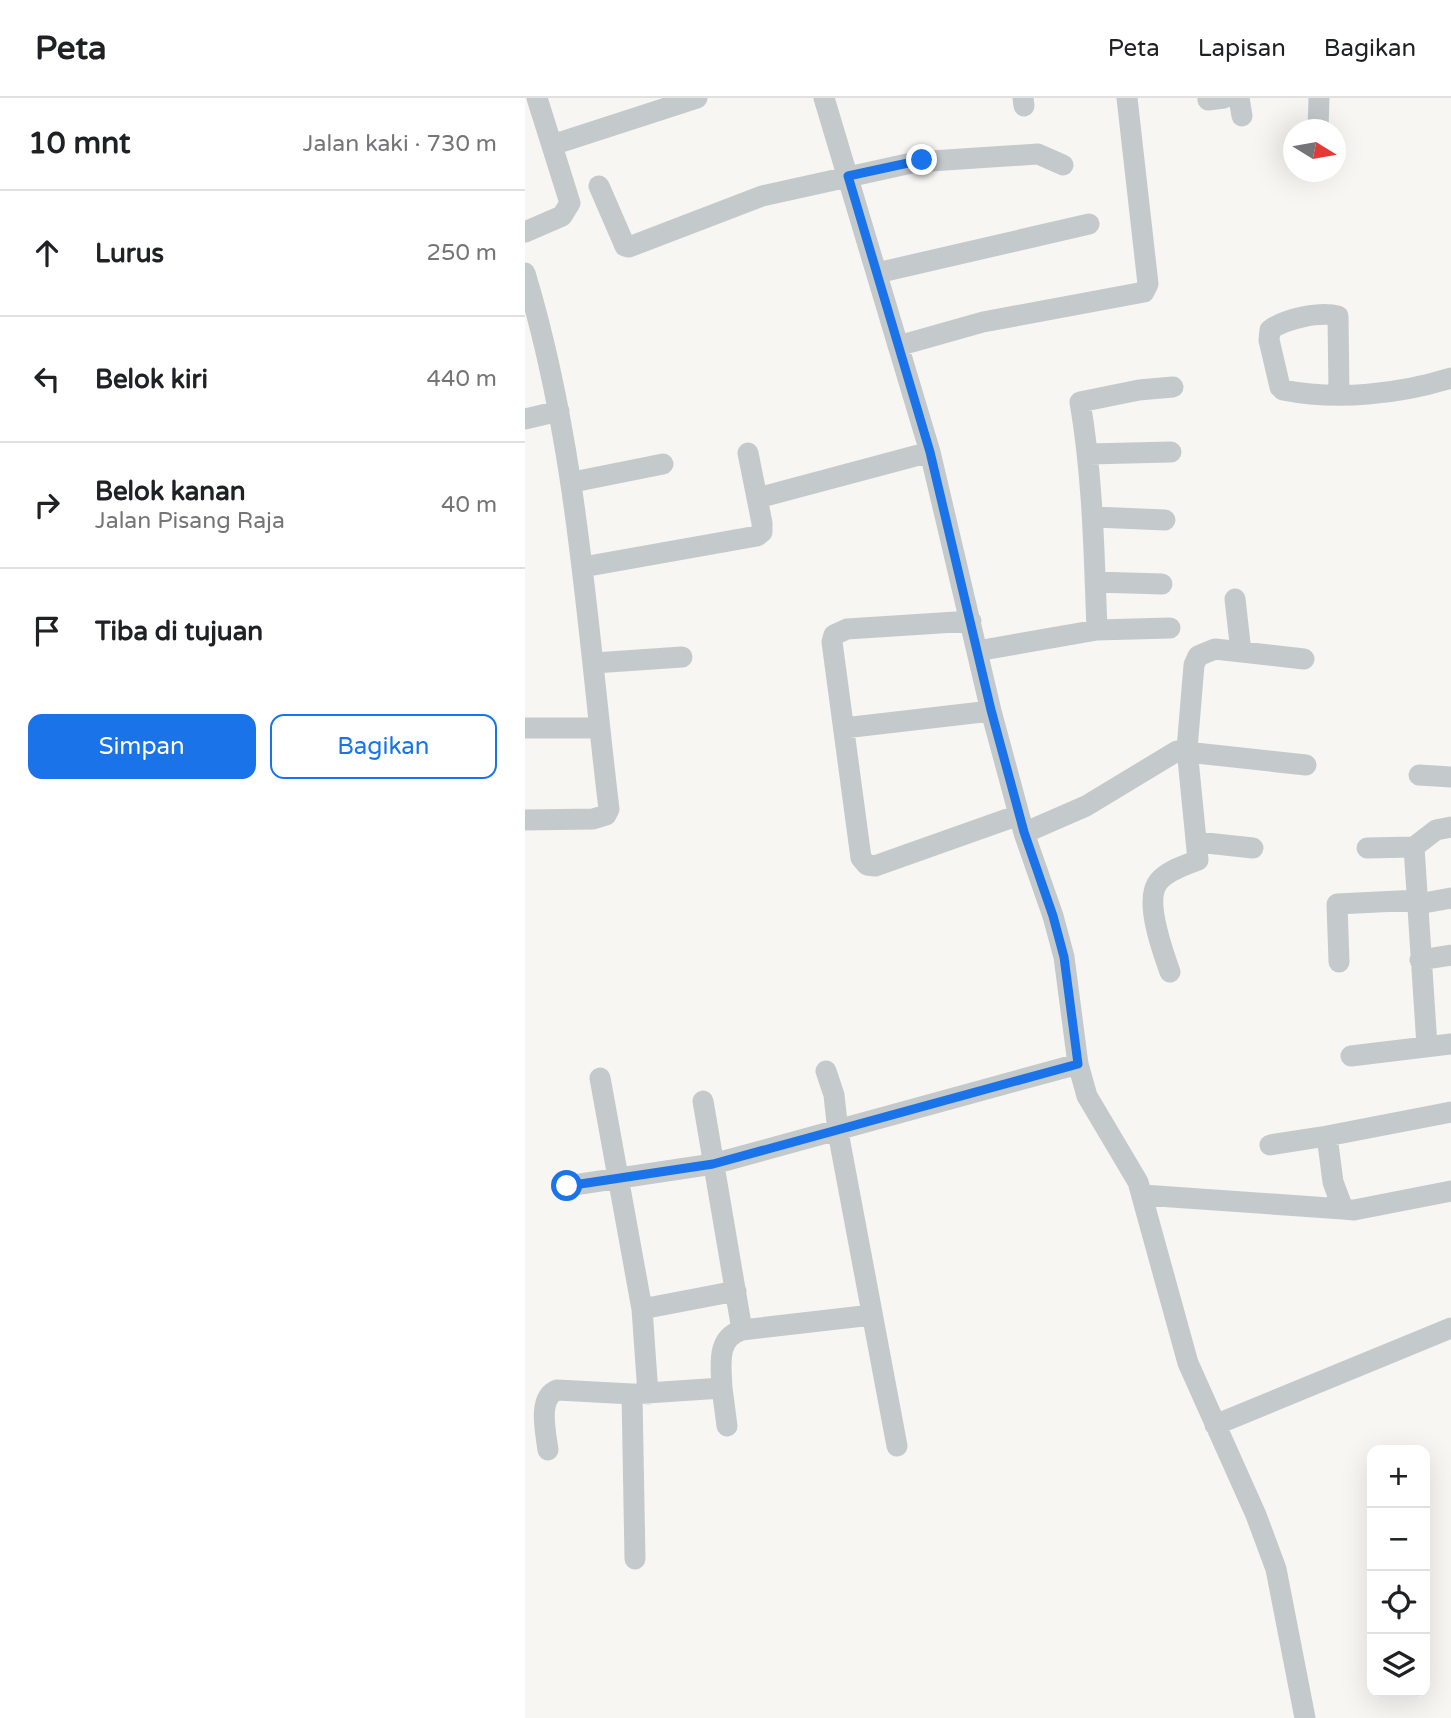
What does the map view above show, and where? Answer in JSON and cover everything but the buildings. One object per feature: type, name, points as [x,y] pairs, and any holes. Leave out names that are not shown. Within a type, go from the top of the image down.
[{"type":"street","points":[[525,232],[562,216],[568,211],[570,203],[537,98]]},
{"type":"street","points":[[552,145],[697,98]]},
{"type":"street","points":[[824,98],[930,452],[1021,824],[1053,916],[1064,957],[1078,1064],[1087,1096],[1143,1195],[1188,1363],[1257,1515],[1276,1569],[1305,1718]]},
{"type":"street","points":[[898,346],[983,322],[1144,292],[1148,284],[1127,98]]},
{"type":"street","points":[[1318,119],[1319,98]]},
{"type":"street","points":[[599,186],[625,246],[629,247],[762,196],[922,160],[1038,154],[1063,165]]},
{"type":"street","points":[[877,274],[1089,225]]},
{"type":"street","points":[[525,273],[540,322],[573,482],[609,809],[606,815],[593,819],[525,820]]},
{"type":"street","points":[[1339,393],[1338,316],[1325,314],[1278,324],[1270,330],[1269,340],[1282,389],[1339,393],[1403,391],[1451,378]]},
{"type":"street","points":[[1097,630],[1095,517],[1089,453],[1072,403],[1139,390],[1173,387]]},
{"type":"street","points":[[525,419],[559,411]]},
{"type":"street","points":[[758,498],[930,452]]},
{"type":"street","points":[[1089,453],[1171,452]]},
{"type":"street","points":[[583,567],[757,536],[762,528],[748,453]]},
{"type":"street","points":[[573,482],[663,464]]},
{"type":"street","points":[[1095,517],[1165,520]]},
{"type":"street","points":[[1095,582],[1162,584]]},
{"type":"street","points":[[1235,599],[1241,652]]},
{"type":"street","points":[[971,621],[847,629],[834,635],[832,642],[861,858],[867,865],[876,866],[1086,806],[1166,755],[1187,749],[1306,765]]},
{"type":"street","points":[[977,651],[1097,630],[1170,628]]},
{"type":"street","points":[[1170,972],[1159,941],[1154,888],[1160,879],[1198,860],[1187,749],[1190,684],[1198,656],[1215,649],[1304,659]]},
{"type":"street","points":[[594,663],[682,657]]},
{"type":"street","points":[[844,728],[991,710]]},
{"type":"street","points":[[525,728],[599,728]]},
{"type":"street","points":[[1419,775],[1451,777]]},
{"type":"street","points":[[1367,848],[1414,847],[1436,830],[1451,827]]},
{"type":"street","points":[[1197,842],[1253,848]]},
{"type":"street","points":[[1414,847],[1427,1046]]},
{"type":"street","points":[[1339,962],[1337,904],[1418,902],[1451,898]]},
{"type":"street","points":[[1420,960],[1451,955]]},
{"type":"street","points":[[1351,1056],[1451,1044]]},
{"type":"street","points":[[567,1186],[713,1164],[838,1132],[1078,1064]]},
{"type":"street","points":[[826,1071],[834,1095],[838,1132],[897,1446]]},
{"type":"street","points":[[600,1078],[642,1309],[635,1559]]},
{"type":"street","points":[[703,1101],[742,1330]]},
{"type":"street","points":[[1270,1145],[1451,1112]]},
{"type":"street","points":[[1327,1136],[1333,1182],[1343,1209]]},
{"type":"street","points":[[1143,1195],[1354,1210],[1451,1191]]},
{"type":"street","points":[[642,1309],[736,1291]]},
{"type":"street","points":[[727,1426],[722,1388],[724,1344],[731,1334],[742,1330],[872,1315]]},
{"type":"street","points":[[1215,1425],[1451,1328]]},
{"type":"street","points":[[548,1450],[545,1408],[551,1392],[564,1389],[640,1394],[722,1388]]},
{"type":"route","points":[[567,1186],[713,1164],[838,1132],[1078,1064],[1064,957],[1024,832],[991,710],[930,452],[848,176],[922,160]]}]
